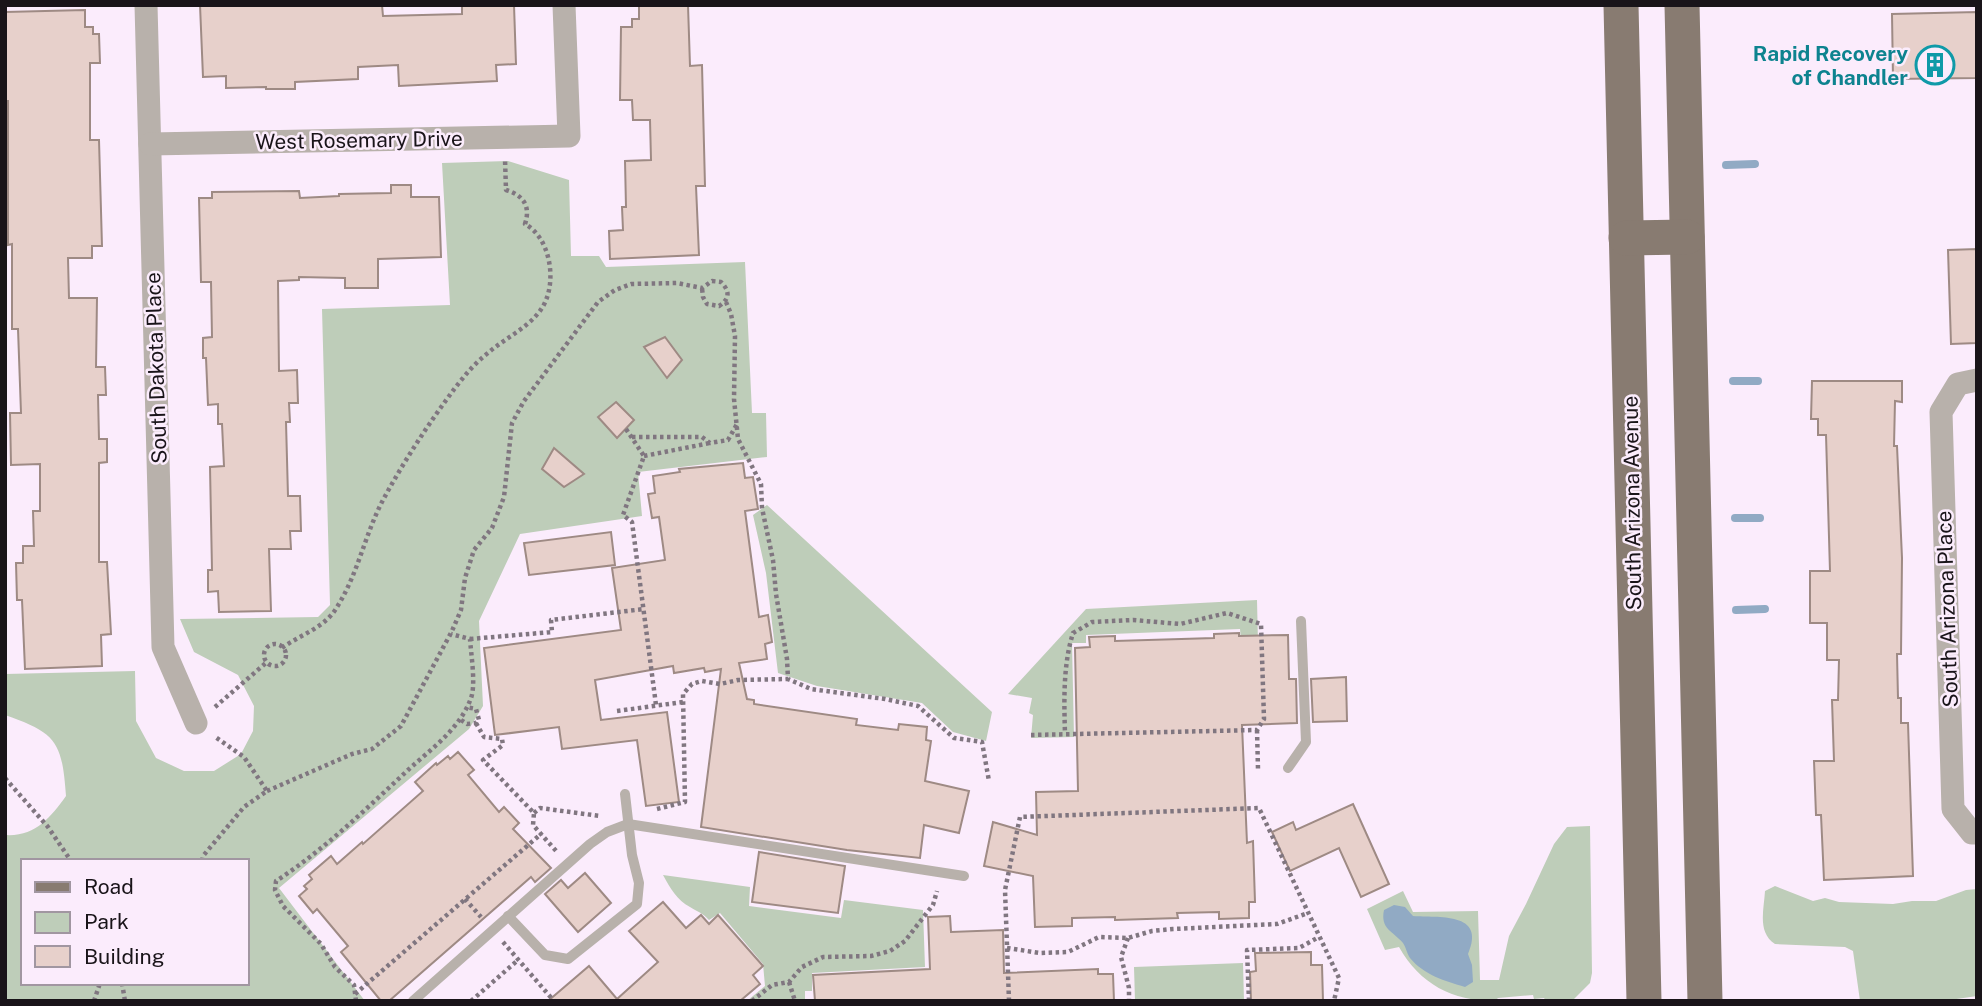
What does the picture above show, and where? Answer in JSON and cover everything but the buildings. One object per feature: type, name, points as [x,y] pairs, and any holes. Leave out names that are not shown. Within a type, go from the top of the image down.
[{"type":"main road","name":"South Arizona Avenue","points":[[1621,5],[1644,1001]]},
{"type":"main road","points":[[1682,5],[1704,1001]]},
{"type":"main road","points":[[1626,238],[1687,237]]},
{"type":"street","name":"South Dakota Place","points":[[146,5],[163,647],[196,723]]},
{"type":"street","name":"West Rosemary Drive","points":[[150,144],[569,136],[564,5]]},
{"type":"street","name":"South Arizona Place","points":[[1967,382],[1941,412],[1953,809],[1974,833]]},
{"type":"lane","points":[[1288,768],[1306,742],[1301,621]]},
{"type":"lane","points":[[508,916],[545,955],[568,959],[637,904],[639,883],[632,855],[625,794]]},
{"type":"lane","points":[[412,1001],[568,864],[607,832],[628,821],[651,828],[964,876]]},
{"type":"path","points":[[282,648],[321,626],[337,608],[383,500],[428,425],[468,370],[531,320],[545,302],[551,270],[545,248],[534,229],[525,224],[528,216],[526,205],[518,194],[506,190],[505,137]]},
{"type":"path","points":[[202,859],[243,807],[267,791],[352,754],[372,749],[401,726],[451,634],[461,610],[465,578],[474,550],[492,528],[504,497],[512,423],[524,401],[582,322],[606,296],[631,284],[677,283],[702,288],[712,281],[722,282],[726,287],[726,302],[735,336],[734,398],[738,439],[761,484],[762,508],[788,659],[788,679]]},
{"type":"path","points":[[702,288],[707,304],[719,306],[726,302]]},
{"type":"path","points":[[644,456],[728,440],[737,424]]},
{"type":"path","points":[[626,429],[644,456]]},
{"type":"path","points":[[631,438],[702,437],[710,443]]},
{"type":"path","points":[[644,456],[624,515],[632,522],[656,705]]},
{"type":"path","points":[[451,634],[470,639],[552,632],[551,621],[644,609]]},
{"type":"path","points":[[1065,734],[1064,697],[1068,649],[1073,633],[1092,622],[1133,620],[1181,624],[1227,613],[1261,624],[1264,719],[1256,730],[1258,769]]},
{"type":"path","points":[[355,998],[354,985],[335,967],[321,944],[284,906],[275,890],[276,881],[301,865],[359,815],[436,746],[460,720],[472,696],[470,639]]},
{"type":"path","points":[[276,645],[286,654],[282,663],[276,666],[267,662],[267,649],[276,645]]},
{"type":"path","points":[[267,662],[196,723],[244,757],[267,791]]},
{"type":"path","points":[[651,828],[657,808],[685,802],[683,694],[692,684],[702,681],[720,684],[738,680],[788,679],[811,689],[918,706],[954,738],[982,742],[989,781]]},
{"type":"path","points":[[617,711],[683,702]]},
{"type":"path","points":[[466,707],[476,709],[476,723],[484,737],[502,739],[503,745],[483,760],[534,813]]},
{"type":"path","points":[[460,720],[467,724],[476,723]]},
{"type":"path","points":[[1031,734],[1256,730]]},
{"type":"path","points":[[5,778],[48,827],[70,859]]},
{"type":"path","points":[[568,864],[533,825],[534,813],[540,808],[628,821]]},
{"type":"path","points":[[1009,1001],[1005,890],[1020,817],[1259,808],[1339,978],[1334,1001]]},
{"type":"path","points":[[355,998],[541,834]]},
{"type":"path","points":[[752,1001],[772,985],[789,982],[802,967],[823,957],[871,956],[890,951],[905,941],[933,905],[939,872]]},
{"type":"path","points":[[1007,948],[1040,953],[1068,952],[1099,937],[1128,938],[1152,931],[1173,929],[1277,924],[1308,913]]},
{"type":"path","points":[[492,930],[554,1001]]},
{"type":"path","points":[[1249,1001],[1247,950],[1299,948],[1320,937]]},
{"type":"path","points":[[1128,938],[1121,957],[1129,988],[1129,1001]]},
{"type":"path","points":[[471,1001],[518,960]]},
{"type":"path","points":[[789,982],[794,1001]]},
{"type":"green space","points":[[508,161],[569,180],[571,256],[599,256],[606,267],[745,262],[752,413],[766,413],[767,457],[638,472],[642,516],[520,534],[479,621],[483,706],[469,729],[279,888],[365,1001],[5,1001],[5,835],[25,833],[41,824],[66,796],[62,763],[54,742],[36,728],[5,715],[5,674],[135,671],[136,721],[156,758],[184,771],[214,771],[241,754],[253,731],[254,706],[238,675],[194,652],[180,619],[318,617],[330,605],[322,309],[450,305],[442,163]]},
{"type":"green space","points":[[767,505],[992,712],[986,741],[953,732],[922,703],[817,686],[778,673],[766,573],[753,515]]},
{"type":"green space","points":[[1257,600],[1258,644],[1241,641],[1240,629],[1086,635],[1086,643],[1072,643],[1074,737],[1031,738],[1033,715],[1029,713],[1032,698],[1008,694],[1086,609]]},
{"type":"green space","points":[[1590,826],[1592,973],[1590,983],[1572,1001],[1546,1001],[1544,998],[1534,999],[1533,995],[1498,998],[1495,1001],[1465,998],[1451,994],[1427,980],[1407,960],[1399,947],[1385,950],[1367,909],[1403,891],[1413,912],[1478,911],[1480,980],[1499,980],[1509,936],[1554,844],[1567,827]]},
{"type":"green space","points":[[663,875],[750,887],[749,906],[841,918],[844,900],[923,910],[925,967],[812,973],[812,991],[805,991],[805,1001],[747,1001],[765,986],[763,964],[720,913],[709,920],[685,904]]},
{"type":"green space","points":[[1775,886],[1813,901],[1825,898],[1839,902],[1893,904],[1936,901],[1966,890],[1977,889],[1977,996],[1943,1001],[1860,1001],[1853,951],[1845,947],[1775,944],[1769,939],[1763,920],[1765,891]]},
{"type":"green space","points":[[1243,963],[1244,1001],[1135,1001],[1134,967]]},
{"type":"water","points":[[1394,905],[1405,907],[1413,916],[1446,918],[1465,924],[1471,930],[1472,940],[1468,954],[1473,982],[1465,987],[1457,985],[1435,977],[1416,964],[1403,943],[1388,929],[1384,921],[1384,910]]},
{"type":"waterway","points":[[1726,165],[1755,164]]},
{"type":"waterway","points":[[1733,381],[1758,381]]},
{"type":"waterway","points":[[1735,518],[1760,518]]},
{"type":"waterway","points":[[1736,610],[1765,609]]},
{"type":"place","name":"Rapid Recovery of Chandler","points":[[1935,65]]}]
